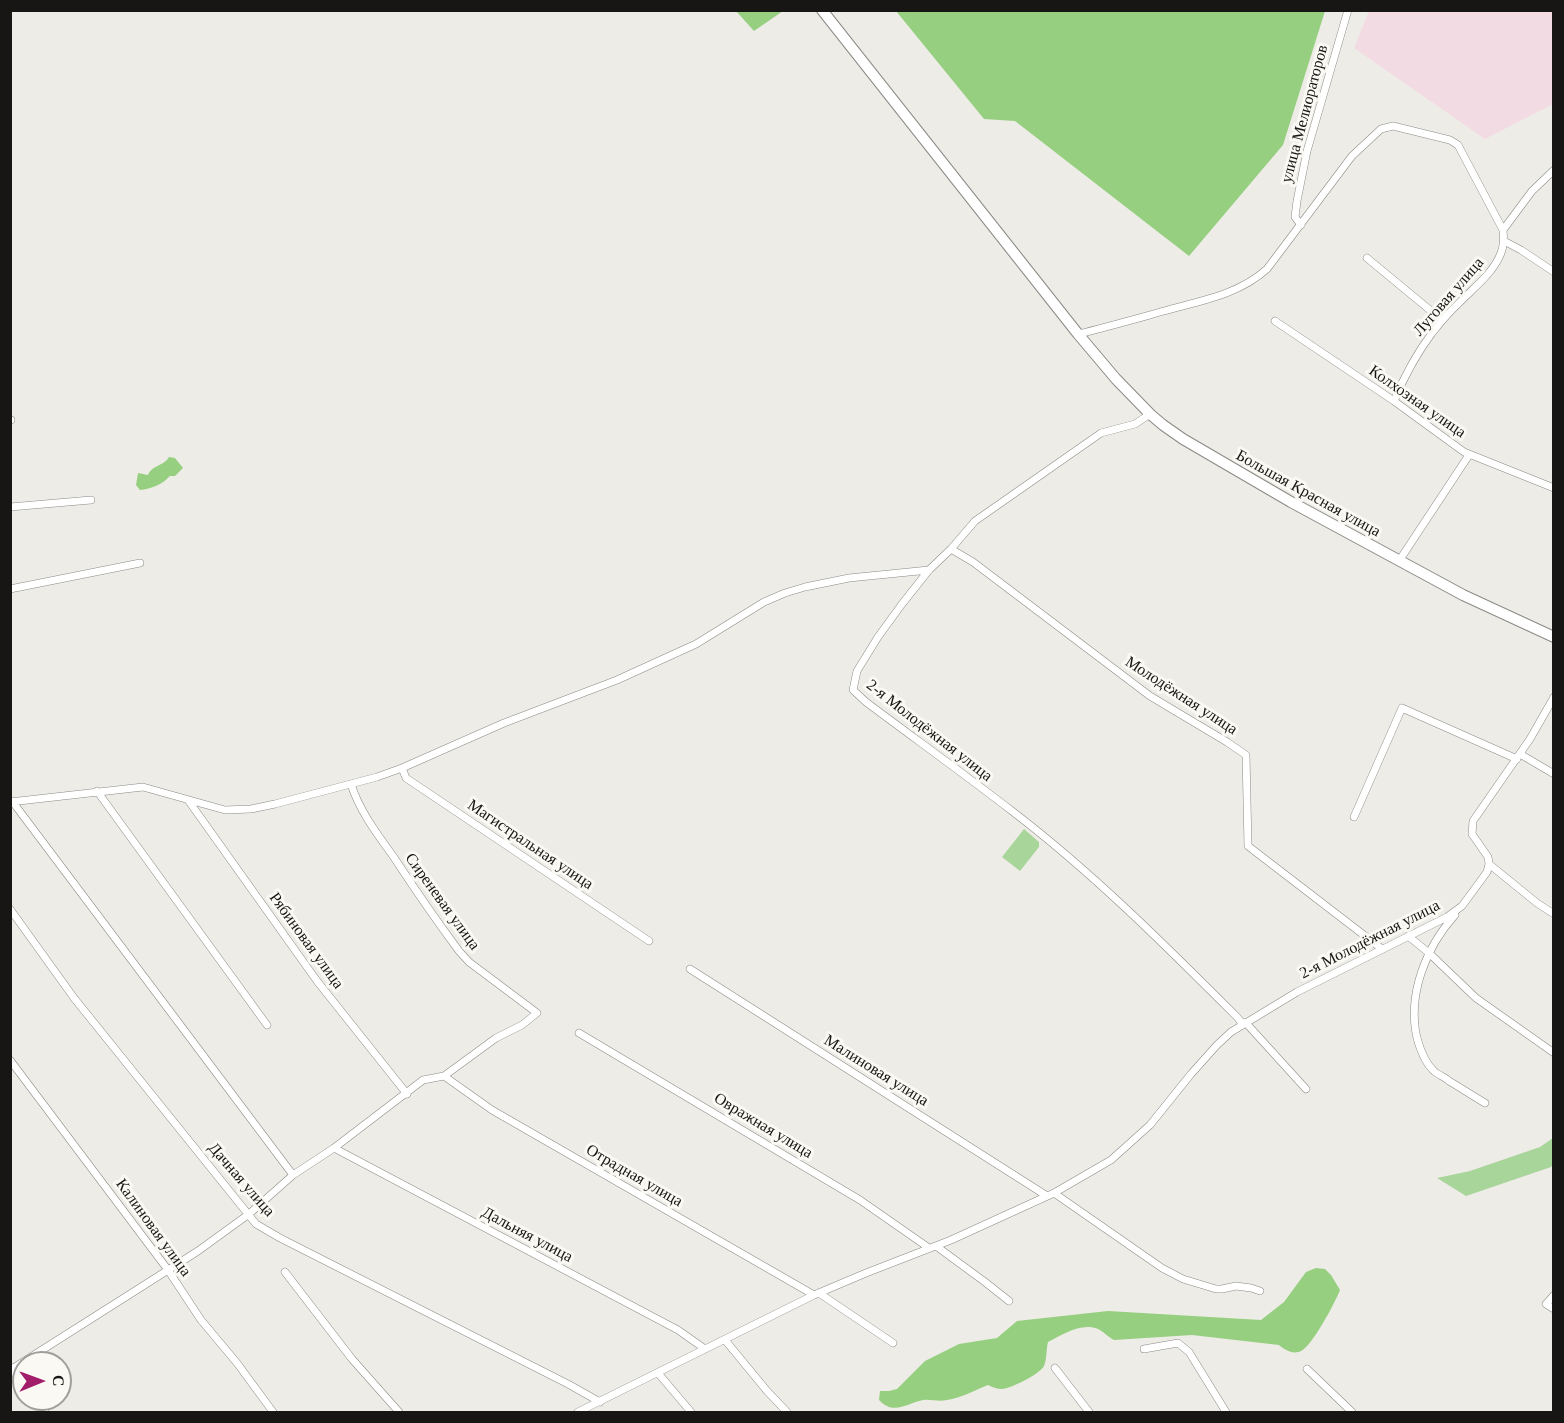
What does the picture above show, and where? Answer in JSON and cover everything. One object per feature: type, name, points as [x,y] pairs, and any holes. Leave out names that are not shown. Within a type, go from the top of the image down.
[{"type":"main road","name":"Большая Красная улица","points":[[822,10],[1078,334],[1116,379],[1150,414],[1211,457],[1399,561],[1463,595],[1554,637]]},
{"type":"street","name":"улица Мелиораторов","points":[[1301,225],[1295,217],[1296,201],[1307,152],[1348,10]]},
{"type":"street","name":"Луговая улица","points":[[1078,334],[1214,297],[1240,288],[1255,279],[1267,269],[1352,156],[1381,129],[1393,126],[1450,140],[1458,145],[1503,230],[1504,241],[1502,252],[1487,276],[1430,335],[1394,401]]},
{"type":"street","points":[[1503,230],[1533,191],[1554,170]]},
{"type":"street","points":[[1504,241],[1554,272]]},
{"type":"street","points":[[1367,258],[1442,320]]},
{"type":"street","name":"Колхозная улица","points":[[1275,321],[1394,401],[1469,455],[1554,488]]},
{"type":"street","name":"2-я Молодёжная улица","points":[[1150,414],[1135,424],[1101,433],[975,521],[929,570],[878,637],[857,671],[853,690],[1011,810],[1094,879],[1174,953],[1241,1022],[1246,1023],[1306,1089]]},
{"type":"street","points":[[1399,561],[1469,455]]},
{"type":"street","points":[[10,507],[91,500]]},
{"type":"street","name":"Молодёжная улица","points":[[951,549],[982,569],[1150,696],[1246,755],[1248,846],[1382,949]]},
{"type":"street","points":[[10,589],[140,563]]},
{"type":"street","points":[[11,801],[143,787],[225,810],[251,809],[275,804],[377,777],[402,768],[504,723],[617,680],[696,645],[764,602],[784,593],[849,578],[929,570]]},
{"type":"street","points":[[1554,697],[1519,756],[1473,820],[1472,834],[1488,857],[1489,864],[1554,914]]},
{"type":"street","points":[[1354,817],[1402,708],[1519,756],[1554,774]]},
{"type":"street","name":"Магистральная улица","points":[[402,768],[406,778],[649,941]]},
{"type":"street","name":"Сиреневая улица","points":[[351,784],[354,795],[381,839],[459,951],[469,962],[537,1013],[522,1025],[496,1038],[444,1076]]},
{"type":"street","points":[[97,791],[267,1025]]},
{"type":"street","name":"Рябиновая улица","points":[[188,800],[318,981],[407,1094]]},
{"type":"street","points":[[11,801],[293,1174]]},
{"type":"street","name":"2-я Молодёжная улица","points":[[1246,1023],[1297,992],[1447,917],[1462,906],[1487,872],[1489,864]]},
{"type":"street","points":[[1462,906],[1445,926],[1429,953],[1416,992],[1415,1028],[1420,1048],[1434,1071],[1485,1103]]},
{"type":"street","name":"Дачная улица","points":[[10,909],[74,998],[256,1224],[600,1402]]},
{"type":"street","points":[[1408,936],[1476,998],[1554,1053]]},
{"type":"street","name":"Малиновая улица","points":[[690,969],[1051,1194],[1162,1268],[1183,1279],[1216,1288],[1236,1286],[1260,1291]]},
{"type":"street","points":[[578,1413],[817,1294],[951,1240],[1051,1194],[1112,1160],[1150,1125],[1217,1045],[1231,1032],[1246,1023]]},
{"type":"street","name":"Овражная улица","points":[[579,1033],[860,1200],[986,1282],[1009,1301]]},
{"type":"street","name":"Калиновая улица","points":[[10,1060],[168,1270],[201,1320],[237,1363],[273,1413]]},
{"type":"street","points":[[11,1368],[198,1251],[249,1214],[293,1174],[334,1148],[423,1080],[444,1076]]},
{"type":"street","name":"Отрадная улица","points":[[444,1076],[492,1110],[817,1294],[893,1343]]},
{"type":"street","name":"Дальняя улица","points":[[334,1148],[678,1330],[705,1349]]},
{"type":"street","points":[[285,1272],[352,1359],[399,1413]]},
{"type":"street","points":[[1554,1294],[1546,1304],[1554,1309]]},
{"type":"street","points":[[725,1340],[787,1413]]},
{"type":"street","points":[[1144,1348],[1178,1343],[1189,1352],[1226,1413]]},
{"type":"street","points":[[1055,1368],[1089,1413]]},
{"type":"street","points":[[1307,1369],[1352,1413]]},
{"type":"street","points":[[658,1373],[691,1413]]},
{"type":"shaded area","points":[[1369,11],[1553,11],[1553,104],[1485,139],[1354,48]]},
{"type":"green space","points":[[736,11],[783,11],[754,31]]},
{"type":"green space","points":[[896,11],[1325,11],[1283,145],[1189,256],[1015,121],[984,119]]},
{"type":"green space","points":[[169,457],[175,458],[183,468],[175,476],[170,476],[160,484],[140,490],[136,485],[138,473],[148,475],[152,469]]},
{"type":"green space","points":[[1024,829],[1039,842],[1039,847],[1020,871],[1002,857]]},
{"type":"green space","points":[[1553,1138],[1553,1165],[1551,1167],[1466,1196],[1437,1178],[1470,1171],[1540,1147]]},
{"type":"green space","points":[[1316,1268],[1325,1269],[1340,1290],[1317,1333],[1306,1347],[1298,1352],[1289,1351],[1279,1345],[1192,1335],[1114,1340],[1098,1329],[1085,1327],[1072,1330],[1048,1342],[1044,1366],[1031,1377],[1011,1387],[1000,1389],[988,1385],[952,1399],[923,1400],[895,1408],[879,1400],[880,1391],[897,1389],[925,1361],[959,1344],[997,1338],[1017,1321],[1108,1311],[1261,1320],[1284,1302],[1306,1272]]}]
